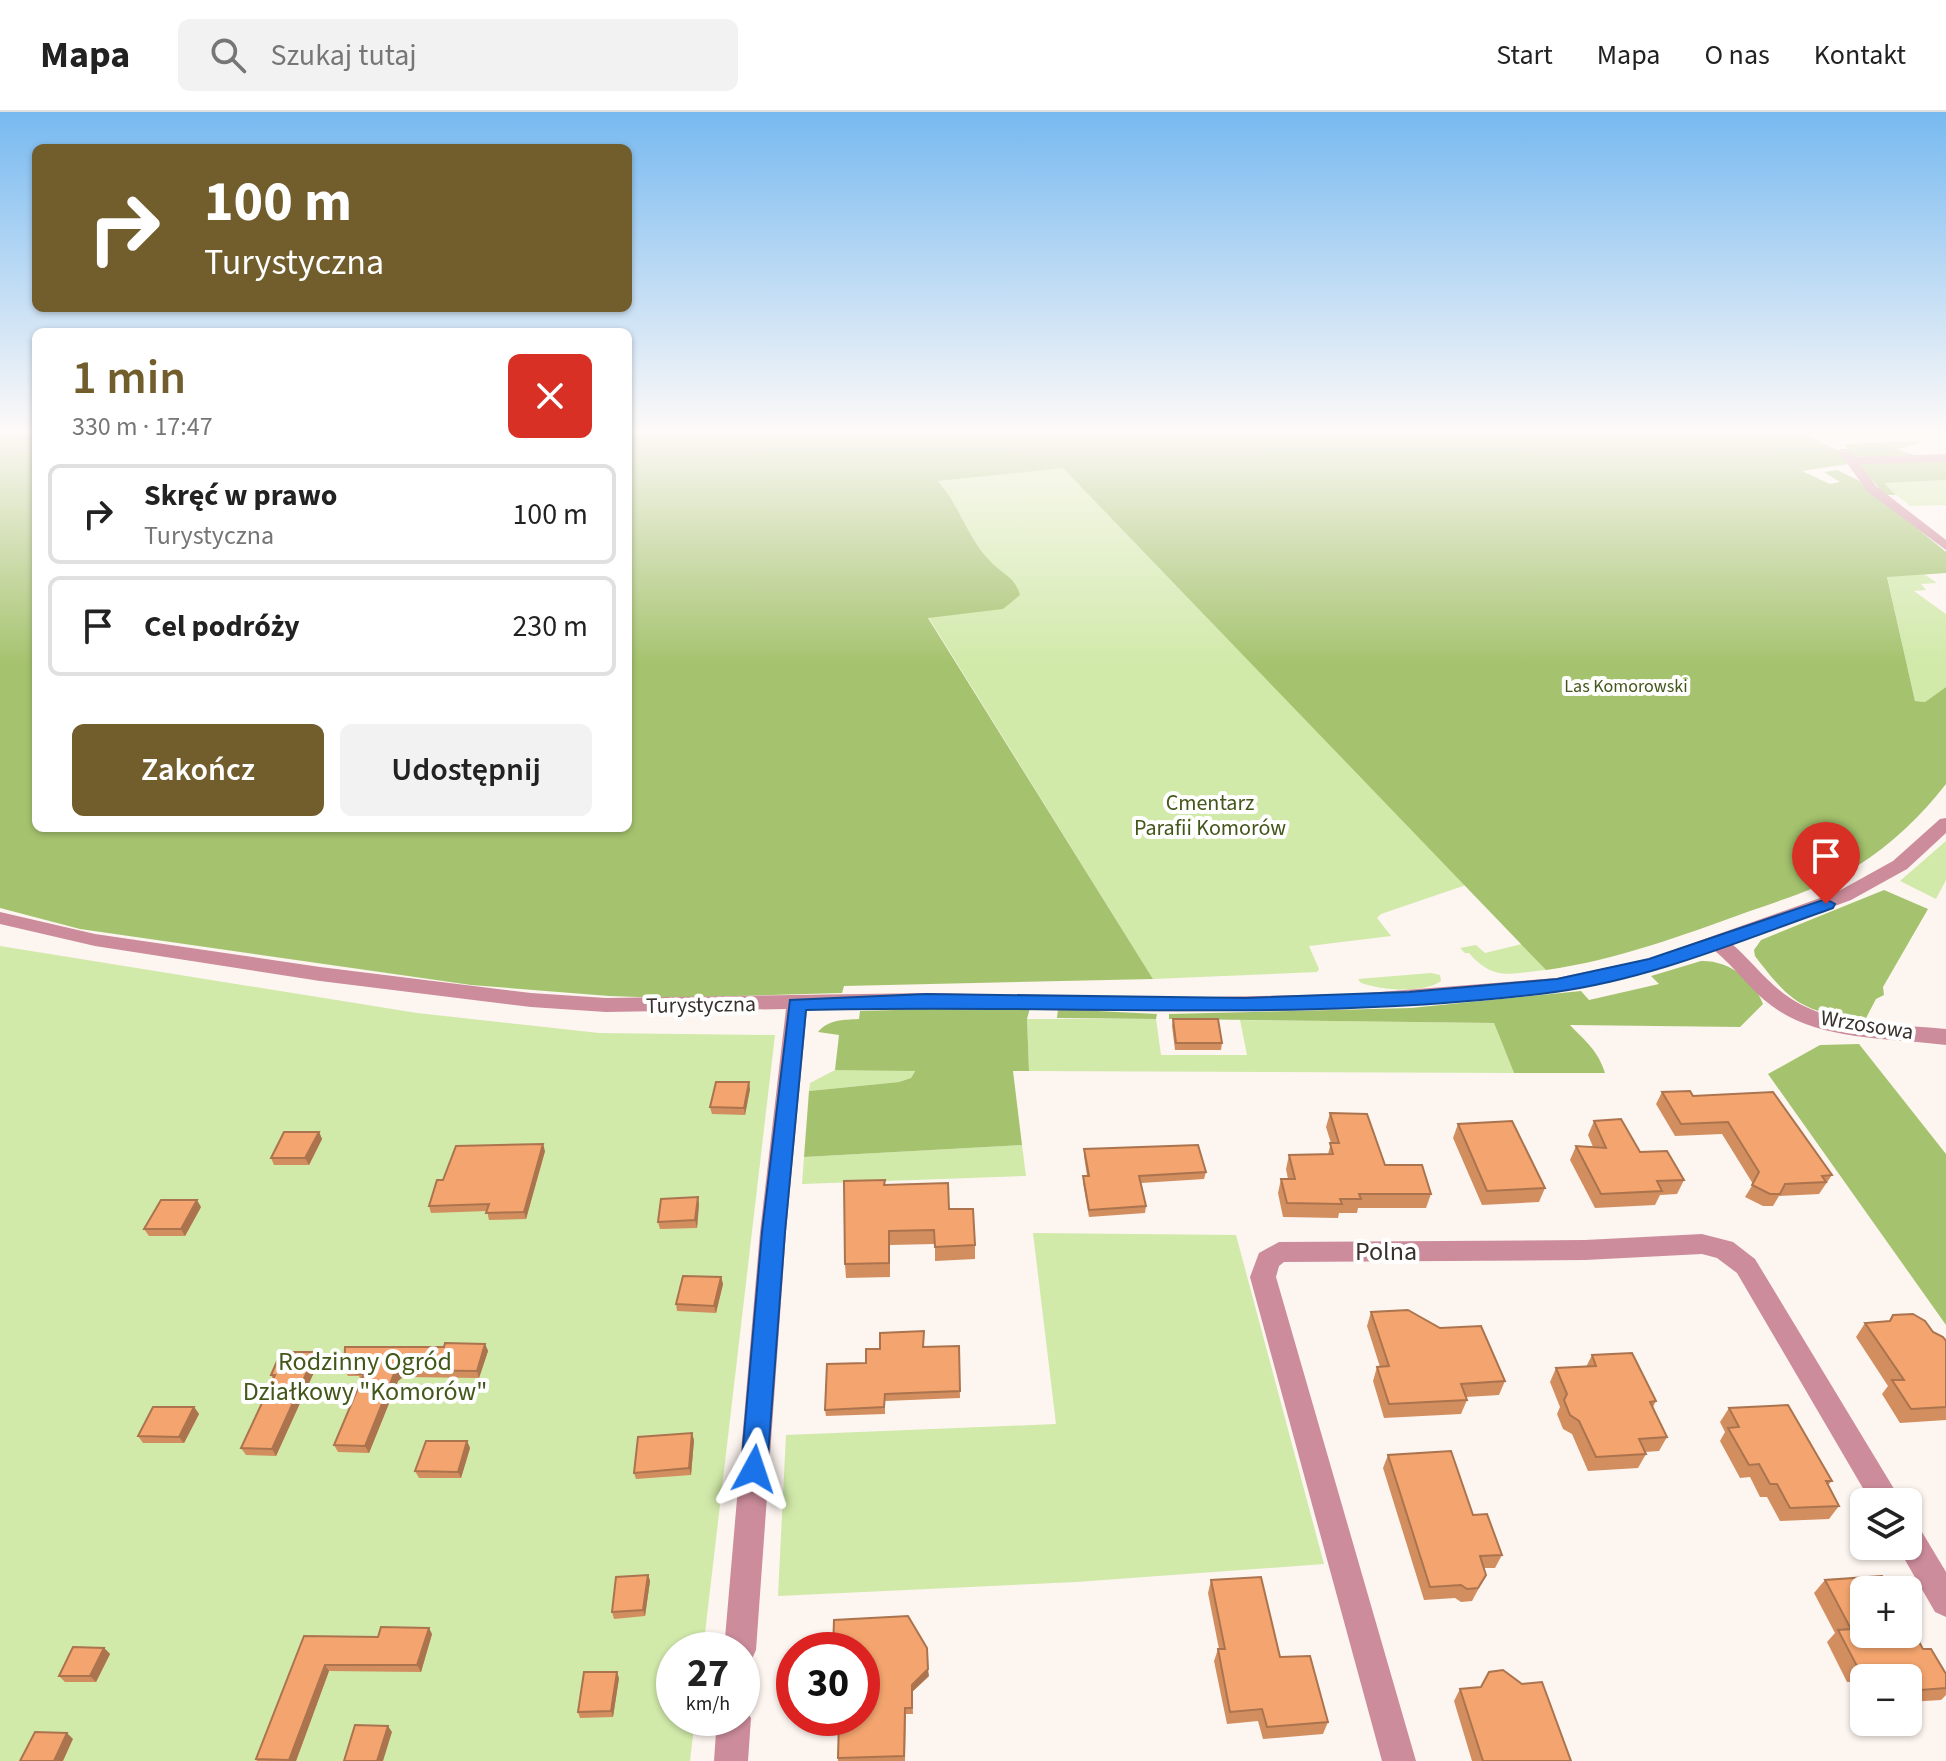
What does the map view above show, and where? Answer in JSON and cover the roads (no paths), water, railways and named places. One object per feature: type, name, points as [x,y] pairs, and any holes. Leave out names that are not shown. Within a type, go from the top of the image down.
[{"type":"street","points":[[1901,511],[1946,546]]},
{"type":"street","name":"Turystyczna","points":[[0,918],[95,940],[320,974],[531,1000],[606,1005],[998,1000],[1188,1005],[1409,998],[1579,982],[1632,970],[1718,943],[1826,904],[1879,879],[1917,851],[1946,823]]},
{"type":"street","name":"Wrzosowa","points":[[1718,943],[1746,966],[1773,996],[1798,1013],[1836,1022],[1946,1037]]},
{"type":"street","points":[[741,1632],[773,1232],[797,1004]]},
{"type":"street","name":"Polna","points":[[1399,1761],[1263,1277],[1268,1260],[1279,1252],[1546,1251],[1702,1244],[1724,1249],[1746,1266],[1879,1488]]},
{"type":"street","points":[[1922,1560],[1946,1601]]},
{"type":"street","points":[[731,1761],[733,1736]]},
{"type":"park label","name":"Las Komorowski","points":[[1626,686]]},
{"type":"park label","name":"Cmentarz Parafii Komorów","points":[[1210,816]]},
{"type":"park label","name":"Rodzinny Ogród Działkowy \"Komorów\"","points":[[365,1376]]}]
